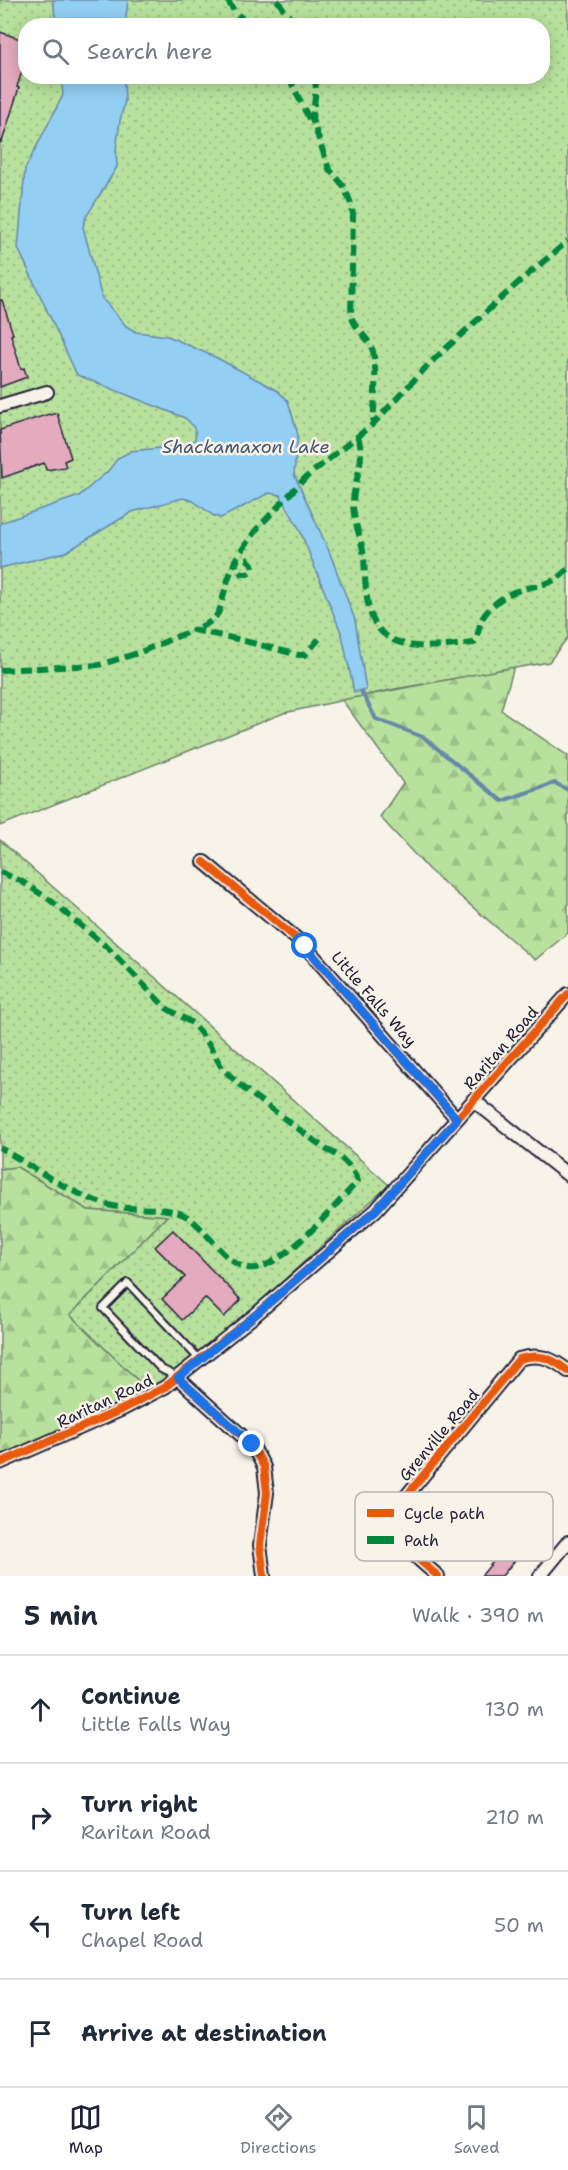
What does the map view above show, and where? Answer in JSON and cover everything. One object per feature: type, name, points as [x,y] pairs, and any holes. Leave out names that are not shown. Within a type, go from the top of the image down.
[{"type":"street","points":[[0,406],[47,392]]},
{"type":"street","name":"Little Falls Way","points":[[204,862],[303,944],[457,1119]]},
{"type":"street","name":"Raritan Road","points":[[0,1463],[123,1409],[165,1387],[254,1316],[376,1210],[568,994]]},
{"type":"street","points":[[473,1100],[568,1175]]},
{"type":"street","name":"Grenville Road","points":[[410,1492],[519,1359],[528,1356],[546,1357],[568,1371]]},
{"type":"street","points":[[178,1378],[252,1444],[264,1467],[267,1493],[260,1545],[264,1576]]},
{"type":"street","points":[[553,1560],[568,1542]]},
{"type":"street","name":"Grenville Road","points":[[420,1561],[438,1576]]},
{"type":"street","points":[[540,1576],[552,1561]]},
{"type":"lane","points":[[178,1378],[161,1369],[103,1308],[128,1283],[200,1360]]},
{"type":"green space","points":[[0,0],[568,0],[568,637],[549,662],[395,689],[284,713],[0,826]]},
{"type":"green space","points":[[514,667],[501,710],[568,756],[568,933],[535,960],[429,870],[380,817],[403,783],[342,700]]},
{"type":"green space","points":[[0,840],[389,1185],[155,1397],[70,1315],[167,1216],[88,1210],[17,1167],[0,1169]]},
{"type":"green space","points":[[17,1167],[88,1210],[167,1216],[70,1315],[155,1397],[0,1460],[0,1169]]},
{"type":"water","points":[[53,0],[128,0],[126,18],[55,18]]},
{"type":"water","name":"Shackamaxon Lake","points":[[62,84],[124,84],[125,101],[116,150],[117,167],[86,217],[83,227],[102,298],[126,326],[136,332],[168,336],[219,359],[278,391],[288,401],[298,435],[294,474],[329,551],[355,620],[366,690],[354,692],[342,635],[299,528],[280,495],[269,493],[221,518],[214,516],[193,501],[183,498],[132,512],[66,552],[0,568],[0,523],[79,496],[108,471],[118,458],[131,451],[188,445],[195,439],[194,428],[185,418],[77,375],[18,248],[25,169],[63,95]]},
{"type":"building","points":[[0,32],[18,38],[17,87],[19,88],[2,142],[0,142]]},
{"type":"building","points":[[0,300],[2,300],[13,334],[11,335],[21,369],[24,368],[27,377],[0,387]]},
{"type":"building","points":[[57,413],[71,458],[64,461],[66,467],[46,470],[44,463],[2,478],[0,430]]},
{"type":"building","points":[[173,1230],[241,1300],[224,1317],[205,1298],[182,1320],[162,1299],[185,1277],[155,1247]]},
{"type":"building","points":[[494,1561],[514,1561],[502,1576],[481,1576]]},
{"type":"waterway","points":[[361,691],[376,719],[423,737],[502,801],[555,783],[568,790]]},
{"type":"marked path","points":[[227,0],[241,18]]},
{"type":"marked path","points":[[277,0],[290,18]]},
{"type":"marked path","points":[[292,84],[312,125]]},
{"type":"marked path","points":[[316,84],[312,119],[329,169],[343,185],[353,214],[351,316],[373,351],[375,383],[373,424]]},
{"type":"marked path","points":[[319,639],[305,655],[299,655],[193,630],[211,621],[219,612],[235,560],[247,559],[252,564],[253,570],[248,574],[242,574],[237,569],[235,560],[255,531],[305,478],[373,424],[430,363],[568,241]]},
{"type":"marked path","points":[[357,436],[361,460],[353,510],[363,550],[369,608],[375,624],[385,635],[397,642],[427,647],[474,643],[483,616],[496,603],[513,592],[551,582],[568,569]]},
{"type":"marked path","points":[[0,670],[99,665],[138,653],[193,630]]},
{"type":"marked path","points":[[0,872],[21,881],[50,900],[108,948],[166,1008],[192,1023],[207,1041],[222,1068],[243,1088],[342,1159],[358,1181],[295,1245],[281,1256],[255,1268],[235,1263],[201,1228],[184,1215],[166,1210],[118,1207],[93,1200],[66,1187],[0,1148]]},
{"type":"cycle path","points":[[204,862],[303,944],[457,1119]]},
{"type":"cycle path","points":[[0,1463],[123,1409],[165,1387],[254,1316],[376,1210],[568,994]]},
{"type":"cycle path","points":[[410,1492],[519,1359],[545,1358],[568,1371]]},
{"type":"cycle path","points":[[178,1378],[252,1445],[264,1467],[267,1493],[260,1545],[264,1576]]},
{"type":"cycle path","points":[[421,1561],[438,1576]]},
{"type":"route","points":[[252,1444],[178,1378],[254,1316],[376,1210],[457,1119],[305,946]]}]
